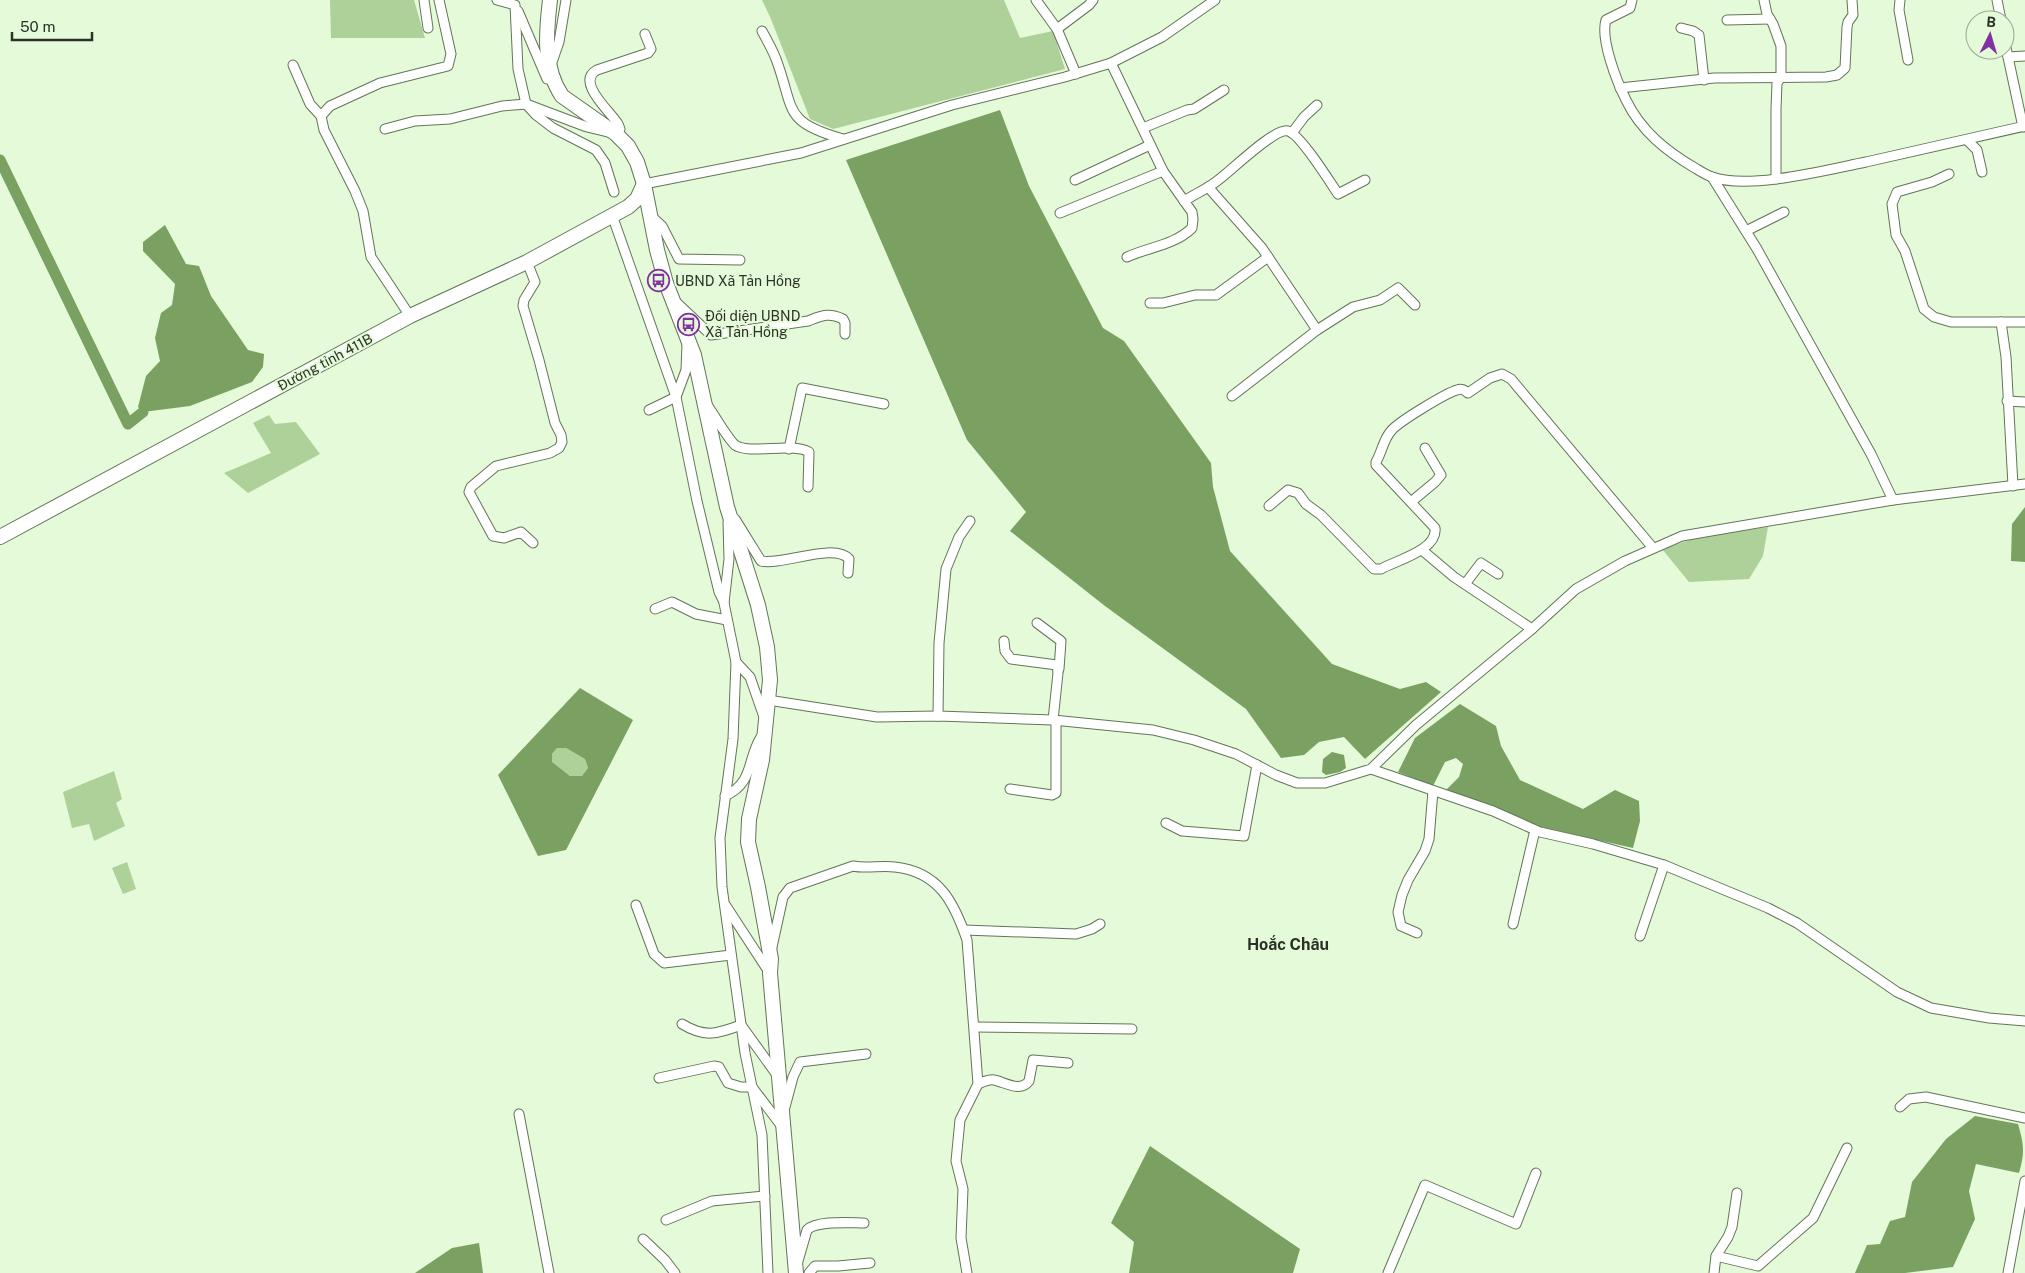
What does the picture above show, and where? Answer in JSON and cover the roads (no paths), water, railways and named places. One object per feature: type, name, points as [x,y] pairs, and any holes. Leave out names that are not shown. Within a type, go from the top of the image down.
[{"type":"main road","points":[[551,3],[546,52],[557,88],[562,96],[616,134],[628,146],[637,162],[644,184],[657,250],[694,355],[727,507],[758,605],[767,648],[770,680],[762,760],[749,819],[748,842],[771,959],[770,973],[783,1124],[800,1271]]},
{"type":"main road","name":"Đường tỉnh 411B","points":[[0,537],[410,316],[527,262],[628,207],[637,199],[644,184]]},
{"type":"street","points":[[424,0],[428,28]]},
{"type":"street","points":[[321,116],[330,106],[380,83],[448,66],[451,54],[439,0]]},
{"type":"street","points":[[496,0],[516,3]]},
{"type":"street","points":[[550,68],[559,42],[566,0]]},
{"type":"street","points":[[1036,0],[1057,29],[1076,74]]},
{"type":"street","points":[[1057,29],[1090,5],[1093,0]]},
{"type":"street","points":[[1632,0],[1630,8],[1606,20],[1604,31],[1620,88],[1636,117],[1656,140],[1680,160],[1712,177],[1740,180],[1776,179],[1802,175],[2024,126],[2009,60]]},
{"type":"street","points":[[1764,0],[1767,14],[1781,46],[1781,77],[1777,84],[1776,179]]},
{"type":"street","points":[[1620,88],[1644,84],[1704,80],[1826,77],[1842,72],[1845,68],[1848,22],[1853,16],[1852,0]]},
{"type":"street","points":[[1900,0],[1899,10],[1908,60]]},
{"type":"street","points":[[644,184],[801,153],[952,105],[1111,64],[1162,37],[1210,1]]},
{"type":"street","points":[[516,3],[548,80],[557,88]]},
{"type":"street","points":[[516,3],[518,69],[526,104],[552,128],[596,150],[605,163],[614,192]]},
{"type":"street","points":[[1727,20],[1770,19]]},
{"type":"street","points":[[1681,28],[1699,34],[1704,80]]},
{"type":"street","points":[[762,31],[776,58],[789,106],[797,117],[819,133],[843,140]]},
{"type":"street","points":[[385,129],[415,121],[450,119],[502,106],[526,104],[587,127],[616,134],[620,129],[618,124],[592,93],[590,85],[592,76],[597,70],[648,54],[651,51],[651,47],[645,34]]},
{"type":"street","points":[[1111,64],[1163,172],[1184,201],[1193,218],[1190,230],[1171,242],[1128,257]]},
{"type":"street","points":[[293,65],[310,104],[321,116],[324,130],[363,211],[371,257],[410,316]]},
{"type":"street","points":[[1142,128],[1194,109],[1224,90]]},
{"type":"street","points":[[1292,133],[1317,105]]},
{"type":"street","points":[[1184,201],[1208,187],[1278,132],[1285,131],[1292,133],[1309,152],[1339,194],[1365,180]]},
{"type":"street","points":[[1967,140],[1977,150],[1982,172]]},
{"type":"street","points":[[1074,180],[1150,145]]},
{"type":"street","points":[[1060,213],[1163,172]]},
{"type":"street","points":[[1949,174],[1932,182],[1897,192],[1892,204],[1896,235],[1906,251],[1924,309],[1934,318],[1952,322],[2025,322]]},
{"type":"street","points":[[1712,177],[1746,231],[1871,454],[1893,500]]},
{"type":"street","points":[[1208,187],[1268,257],[1317,330]]},
{"type":"street","points":[[1746,231],[1784,212]]},
{"type":"street","points":[[612,215],[676,397],[699,510],[719,592],[724,602]]},
{"type":"street","points":[[649,215],[662,226],[679,259],[740,260]]},
{"type":"street","points":[[1150,303],[1163,303],[1195,294],[1216,296],[1268,257]]},
{"type":"street","points":[[527,262],[535,282],[524,300],[523,306],[554,419],[562,435],[562,442],[559,448],[550,453],[496,466],[471,487],[469,492],[493,536],[504,538],[521,532],[533,543]]},
{"type":"street","points":[[1232,396],[1317,330],[1353,307],[1380,300],[1396,288],[1402,290],[1415,306]]},
{"type":"street","points":[[673,298],[711,335],[808,321],[820,315],[843,319],[845,334]]},
{"type":"street","points":[[2001,322],[2006,357],[2013,486]]},
{"type":"street","points":[[649,410],[676,397],[686,370],[686,332]]},
{"type":"street","points":[[1270,506],[1288,490],[1298,493],[1306,504],[1321,515],[1374,569],[1381,568],[1422,550],[1434,538],[1435,528],[1376,464],[1389,434],[1396,426],[1439,399],[1460,389],[1468,393],[1490,378],[1502,374],[1511,380],[1653,548]]},
{"type":"street","points":[[789,448],[802,388],[884,404]]},
{"type":"street","points":[[704,401],[736,445],[744,448],[789,448],[809,452],[808,487]]},
{"type":"street","points":[[2008,401],[2025,402]]},
{"type":"street","points":[[1411,502],[1441,475],[1425,448]]},
{"type":"street","points":[[768,700],[877,717],[938,716],[1055,720],[1152,730],[1203,743],[1236,754],[1276,775],[1297,783],[1325,783],[1370,769],[1416,724],[1532,629],[1576,589],[1625,561],[1653,548],[1682,536],[1893,500],[2025,484]]},
{"type":"street","points":[[727,507],[729,559],[724,602],[736,662],[733,738],[720,838],[722,887],[741,1025],[762,1135],[768,1273]]},
{"type":"street","points":[[727,507],[762,561],[771,562],[817,553],[842,555],[849,559],[848,572]]},
{"type":"street","points":[[938,716],[939,643],[946,569],[959,537],[970,521]]},
{"type":"street","points":[[1422,550],[1465,584],[1532,629]]},
{"type":"street","points":[[1465,584],[1481,563],[1498,574]]},
{"type":"street","points":[[655,609],[672,602],[696,614],[727,620]]},
{"type":"street","points":[[1010,789],[1052,795],[1056,793],[1055,720],[1061,641],[1038,623]]},
{"type":"street","points":[[1004,641],[1005,651],[1011,659],[1052,663],[1057,665],[1059,669]]},
{"type":"street","points":[[726,796],[738,789],[748,776],[757,742],[764,727],[750,677],[736,662]]},
{"type":"street","points":[[1166,823],[1182,831],[1244,836],[1257,765]]},
{"type":"street","points":[[1370,769],[1493,811],[1535,830],[1664,864],[1768,908],[1797,923],[1897,992],[1931,1008],[1989,1018],[2025,1021]]},
{"type":"street","points":[[1417,933],[1401,926],[1398,912],[1408,880],[1425,852],[1429,839],[1433,791]]},
{"type":"street","points":[[1514,924],[1535,830]]},
{"type":"street","points":[[1640,936],[1664,864]]},
{"type":"street","points":[[771,959],[783,897],[790,888],[853,866],[864,868],[875,866],[896,867],[919,873],[934,882],[945,892],[967,940],[975,1027],[978,1084],[960,1120],[956,1161],[963,1188],[961,1238],[967,1273]]},
{"type":"street","points":[[724,904],[770,973]]},
{"type":"street","points":[[636,905],[654,954],[664,963],[731,955]]},
{"type":"street","points":[[964,930],[1076,934],[1092,929],[1100,924]]},
{"type":"street","points":[[682,1024],[694,1031],[710,1034],[741,1025]]},
{"type":"street","points":[[741,1025],[779,1077]]},
{"type":"street","points":[[975,1027],[1132,1029]]},
{"type":"street","points":[[783,1124],[792,1077],[800,1062],[866,1054]]},
{"type":"street","points":[[978,1084],[992,1080],[1009,1085],[1022,1086],[1029,1081],[1033,1060],[1068,1064]]},
{"type":"street","points":[[659,1078],[716,1066],[722,1069],[728,1083],[741,1087],[752,1087]]},
{"type":"street","points":[[752,1087],[783,1124]]},
{"type":"street","points":[[1900,1106],[1910,1099],[1926,1097],[2025,1118]]},
{"type":"street","points":[[519,1114],[549,1273]]},
{"type":"street","points":[[1716,1256],[1760,1270],[1812,1218],[1847,1148]]},
{"type":"street","points":[[1388,1273],[1425,1185],[1516,1224],[1536,1173]]},
{"type":"street","points":[[2008,1273],[2021,1228],[2025,1187]]},
{"type":"street","points":[[1714,1273],[1716,1256],[1730,1232],[1737,1193]]},
{"type":"street","points":[[666,1220],[712,1201],[765,1196]]},
{"type":"street","points":[[864,1223],[822,1224],[810,1227],[807,1230],[800,1271],[815,1266],[870,1264]]},
{"type":"street","points":[[643,1239],[665,1260],[674,1273]]},
{"type":"waterway","points":[[0,160],[128,424],[143,412]]},
{"type":"place","name":"UBND Xã Tản Hồng","points":[[659,281]]},
{"type":"place","name":"Đối diện UBND Xã Tản Hồng","points":[[689,324]]},
{"type":"district","name":"Hoắc Châu","points":[[1288,944]]}]
